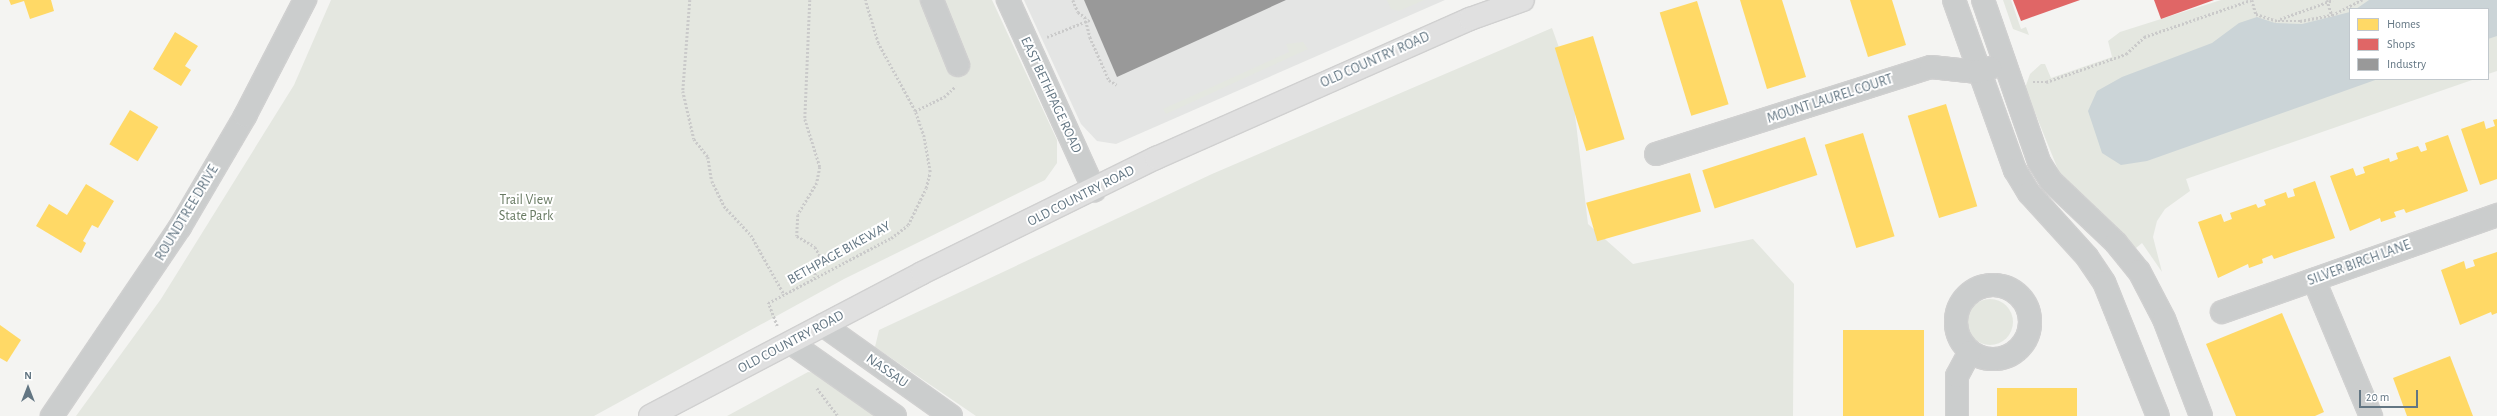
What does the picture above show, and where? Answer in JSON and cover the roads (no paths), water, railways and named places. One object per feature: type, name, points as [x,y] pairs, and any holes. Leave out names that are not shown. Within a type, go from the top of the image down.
[{"type":"main road","name":"OLD COUNTRY ROAD","points":[[650,416],[792,343],[823,325],[1156,158],[1496,5],[1523,0]]},
{"type":"street","name":"ROUNDTREE DRIVE","points":[[52,416],[180,227],[245,116],[305,0]]},
{"type":"street","points":[[932,0],[958,65]]},
{"type":"street","name":"EAST BETHPAGE ROAD","points":[[1008,0],[1094,190]]},
{"type":"street","points":[[1954,0],[2005,146],[2029,193],[2087,257],[2104,282],[2158,416]]},
{"type":"street","points":[[1983,0],[2039,162],[2051,181],[2116,243],[2139,271],[2164,319],[2201,416]]},
{"type":"street","name":"MOUNT LAUREL COURT","points":[[1656,154],[1931,67],[1978,72],[2005,64]]},
{"type":"street","name":"SILVER BIRCH LANE","points":[[2222,312],[2497,215]]},
{"type":"street","points":[[2314,280],[2371,416]]},
{"type":"street","name":"NASSAU","points":[[823,325],[951,416]]},
{"type":"street","points":[[792,343],[895,416]]},
{"type":"street","points":[[1957,416],[1957,376],[1970,352]]},
{"type":"park label","name":"Trail View State Park","points":[[526,208]]}]
